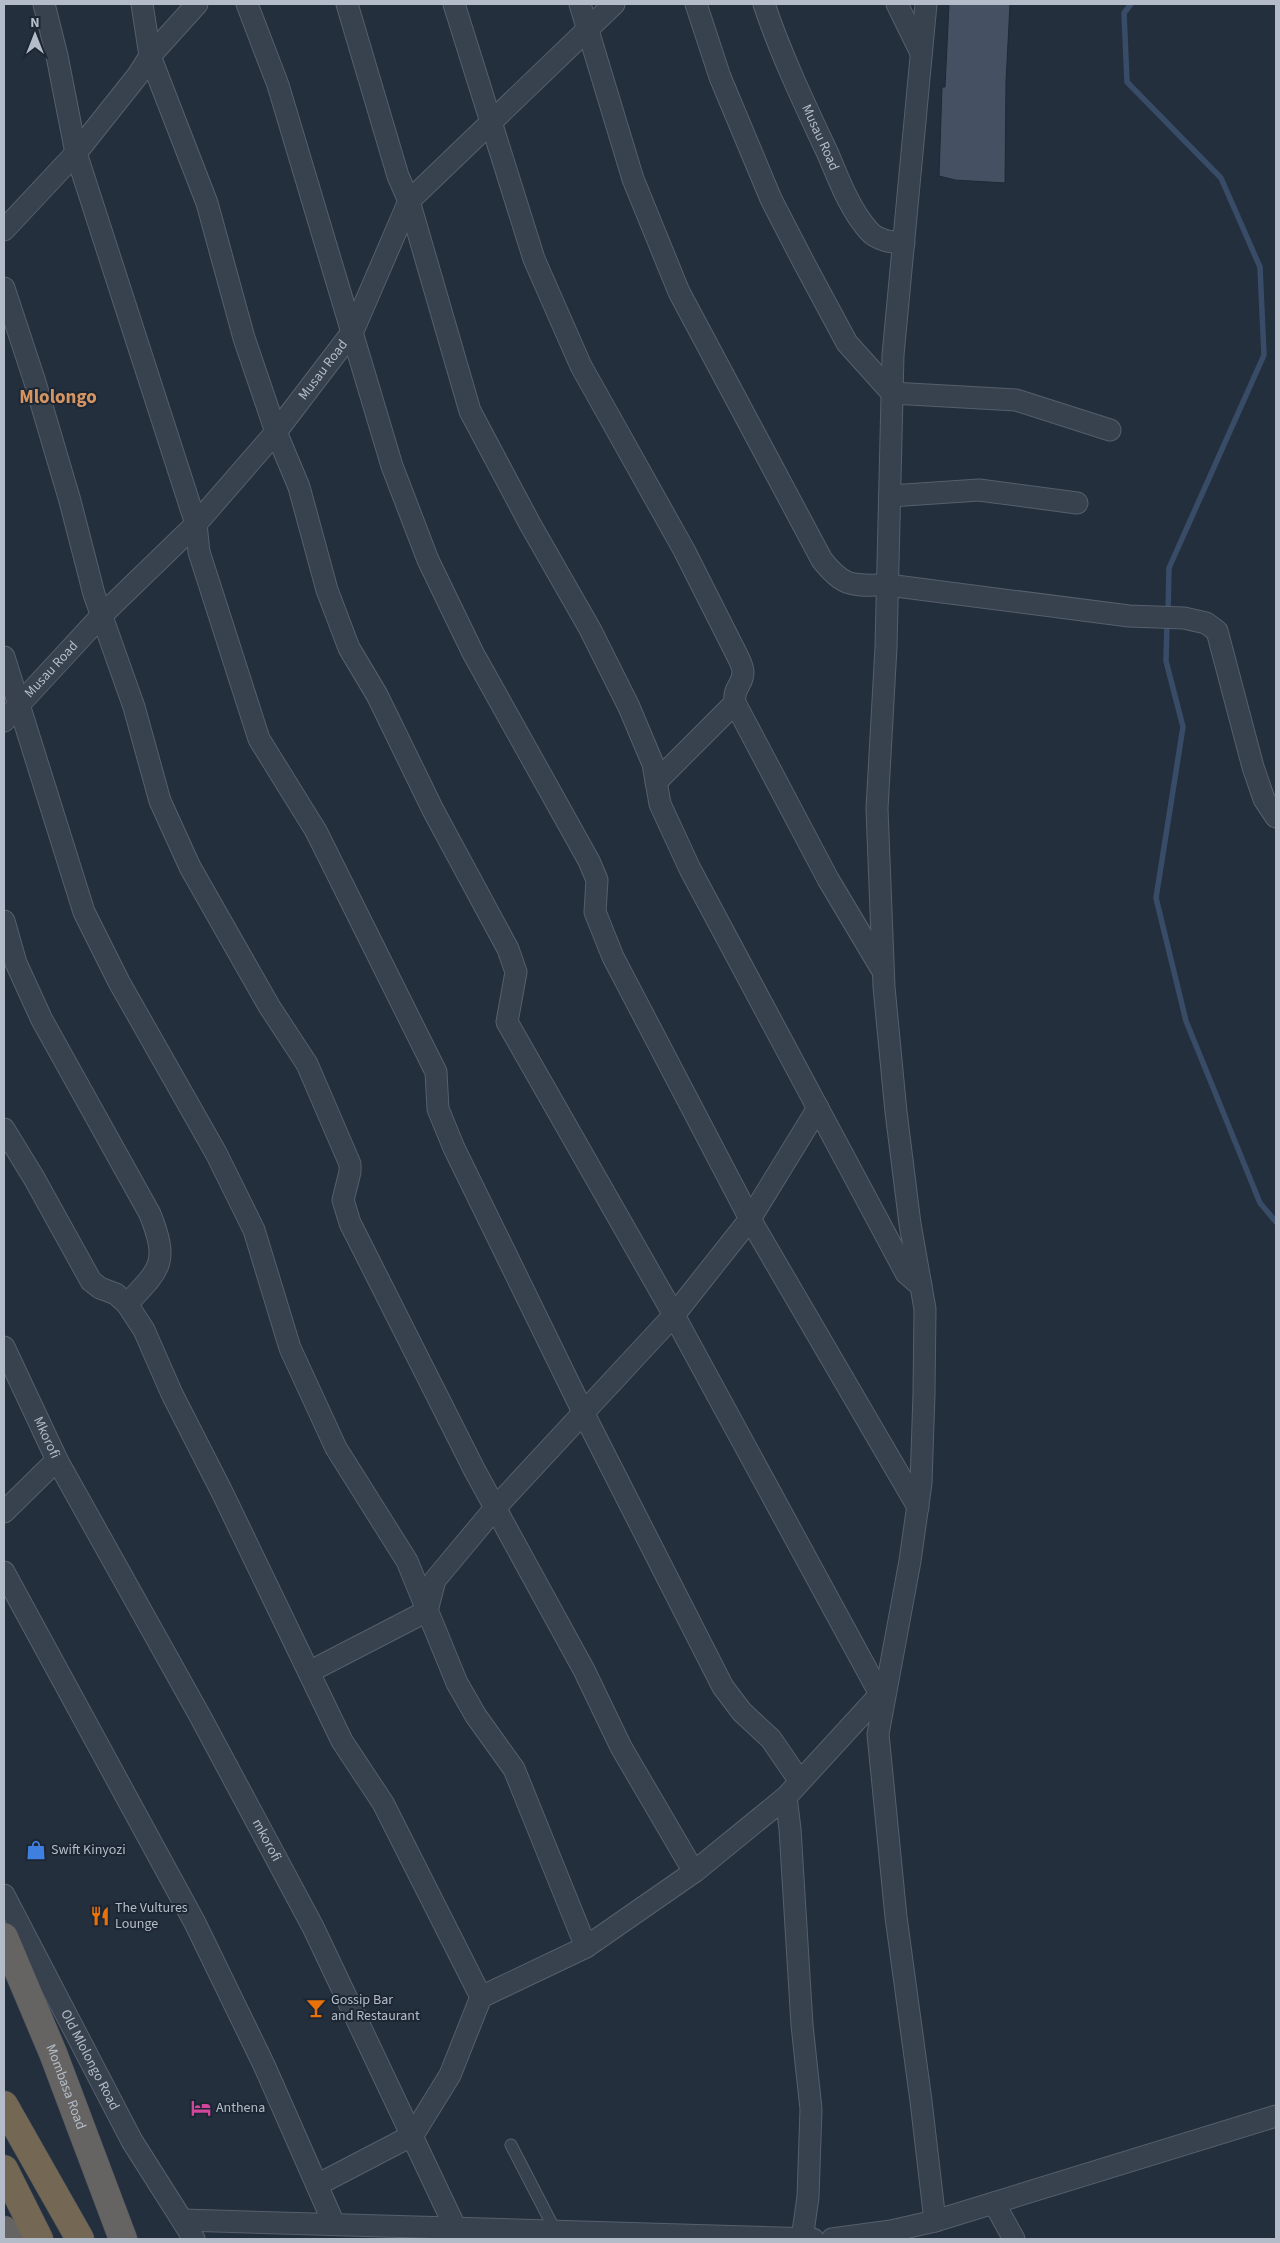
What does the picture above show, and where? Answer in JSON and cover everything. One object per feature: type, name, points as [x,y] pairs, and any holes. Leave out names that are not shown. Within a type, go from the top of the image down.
[{"type":"highway","name":"Mombasa Road","points":[[4,1937],[53,2052],[123,2239]]},
{"type":"highway","points":[[4,2105],[80,2239]]},
{"type":"highway","points":[[4,2170],[39,2239]]},
{"type":"highway","points":[[4,2230],[9,2239]]},
{"type":"street","points":[[44,4],[57,56],[76,153],[196,524],[199,552],[259,739],[316,831],[432,1063],[436,1072],[435,1090],[438,1109],[454,1148],[584,1414],[723,1687],[742,1712],[771,1739],[799,1780]]},
{"type":"street","points":[[142,4],[150,56],[207,203],[244,338],[276,432],[299,487],[326,590],[350,648],[376,695],[433,810],[508,949],[516,972],[507,1022],[674,1315],[883,1691]]},
{"type":"street","points":[[4,230],[76,153],[138,75],[150,56],[197,4]]},
{"type":"street","points":[[247,4],[278,85],[309,195],[353,332],[392,466],[428,560],[473,653],[589,861],[597,880],[595,912],[613,957],[750,1219],[918,1507]]},
{"type":"street","points":[[346,4],[398,176],[409,201],[470,410],[530,524],[590,629],[625,699],[653,764],[660,804],[690,869],[906,1274],[921,1286]]},
{"type":"street","points":[[454,4],[534,259],[581,366],[684,550],[736,653],[743,670],[742,680],[734,692],[735,703],[828,879],[883,970]]},
{"type":"street","points":[[580,4],[633,179],[679,292],[818,552],[836,577],[853,585],[888,585],[1129,616],[1184,618],[1206,623],[1217,631],[1253,767],[1264,799],[1276,817]]},
{"type":"street","name":"Musau Road","points":[[4,721],[101,616],[196,524],[276,432],[353,332],[409,201],[614,4]]},
{"type":"street","points":[[696,4],[720,77],[771,198],[847,343],[892,392],[1016,400],[1110,430]]},
{"type":"street","name":"Musau Road","points":[[764,4],[794,80],[849,201],[870,232],[886,242],[904,244]]},
{"type":"street","points":[[897,4],[921,53]]},
{"type":"street","points":[[926,4],[893,355],[886,647],[876,809],[883,970],[897,1122],[910,1224],[925,1309],[924,1394],[921,1483],[918,1507],[910,1561],[883,1691],[878,1734],[896,1917],[935,2221]]},
{"type":"street","points":[[4,288],[34,379],[101,616],[134,707],[160,801],[190,867],[269,1006],[307,1064],[350,1164],[350,1172],[343,1200],[350,1223],[495,1508],[584,1670],[621,1747],[694,1872]]},
{"type":"street","points":[[890,496],[979,490],[1078,503]]},
{"type":"street","points":[[4,657],[84,912],[119,982],[216,1153],[254,1230],[290,1348],[298,1366],[336,1448],[407,1561],[457,1683],[476,1716],[514,1769],[586,1947]]},
{"type":"street","points":[[656,782],[735,703]]},
{"type":"street","points":[[4,921],[16,963],[42,1020],[150,1214],[159,1236],[162,1258],[154,1276],[127,1304]]},
{"type":"street","points":[[309,1672],[427,1612],[435,1580],[495,1508],[674,1315],[750,1219],[818,1108]]},
{"type":"street","points":[[4,1129],[92,1281],[100,1288],[116,1294],[127,1304],[144,1330],[172,1394],[222,1492],[342,1740],[383,1803],[481,1996]]},
{"type":"street","name":"Mkorofi","points":[[4,1347],[57,1460],[4,1512]]},
{"type":"street","name":"mkorofi","points":[[57,1460],[200,1716],[313,1927],[413,2135],[456,2230]]},
{"type":"street","points":[[4,1572],[195,1924],[268,2073],[334,2224]]},
{"type":"street","points":[[317,2185],[413,2135],[450,2075],[481,1996],[586,1947],[694,1872],[786,1797],[799,1780],[883,1691]]},
{"type":"street","points":[[786,1797],[790,1830],[801,2005],[811,2109],[808,2197],[802,2239]]},
{"type":"street","name":"Old Mlolongo Road","points":[[4,1895],[132,2141],[194,2239]]},
{"type":"street","points":[[832,2239],[891,2231],[935,2221],[1276,2116]]},
{"type":"street","points":[[994,2203],[1014,2239]]},
{"type":"street","points":[[183,2220],[334,2224],[368,2232],[456,2230],[502,2234],[556,2232],[638,2237],[813,2239]]},
{"type":"lane","points":[[511,2145],[556,2232]]},
{"type":"building","points":[[949,4],[1010,4],[1006,82],[1005,183],[955,180],[939,176],[942,87],[945,87]]},
{"type":"waterway","points":[[1131,4],[1124,13],[1127,82],[1221,178],[1260,267],[1264,355],[1169,568],[1168,612]]},
{"type":"waterway","points":[[1167,621],[1166,661],[1183,727],[1156,898],[1186,1021],[1260,1203],[1276,1222]]},
{"type":"place","name":"Swift Kinyozi","points":[[36,1850]]},
{"type":"place","name":"The Vultures Lounge","points":[[100,1916]]},
{"type":"place","name":"Gossip Bar and Restaurant","points":[[316,2008]]},
{"type":"place","name":"Anthena","points":[[201,2108]]},
{"type":"district","name":"Mlolongo","points":[[58,397]]}]
